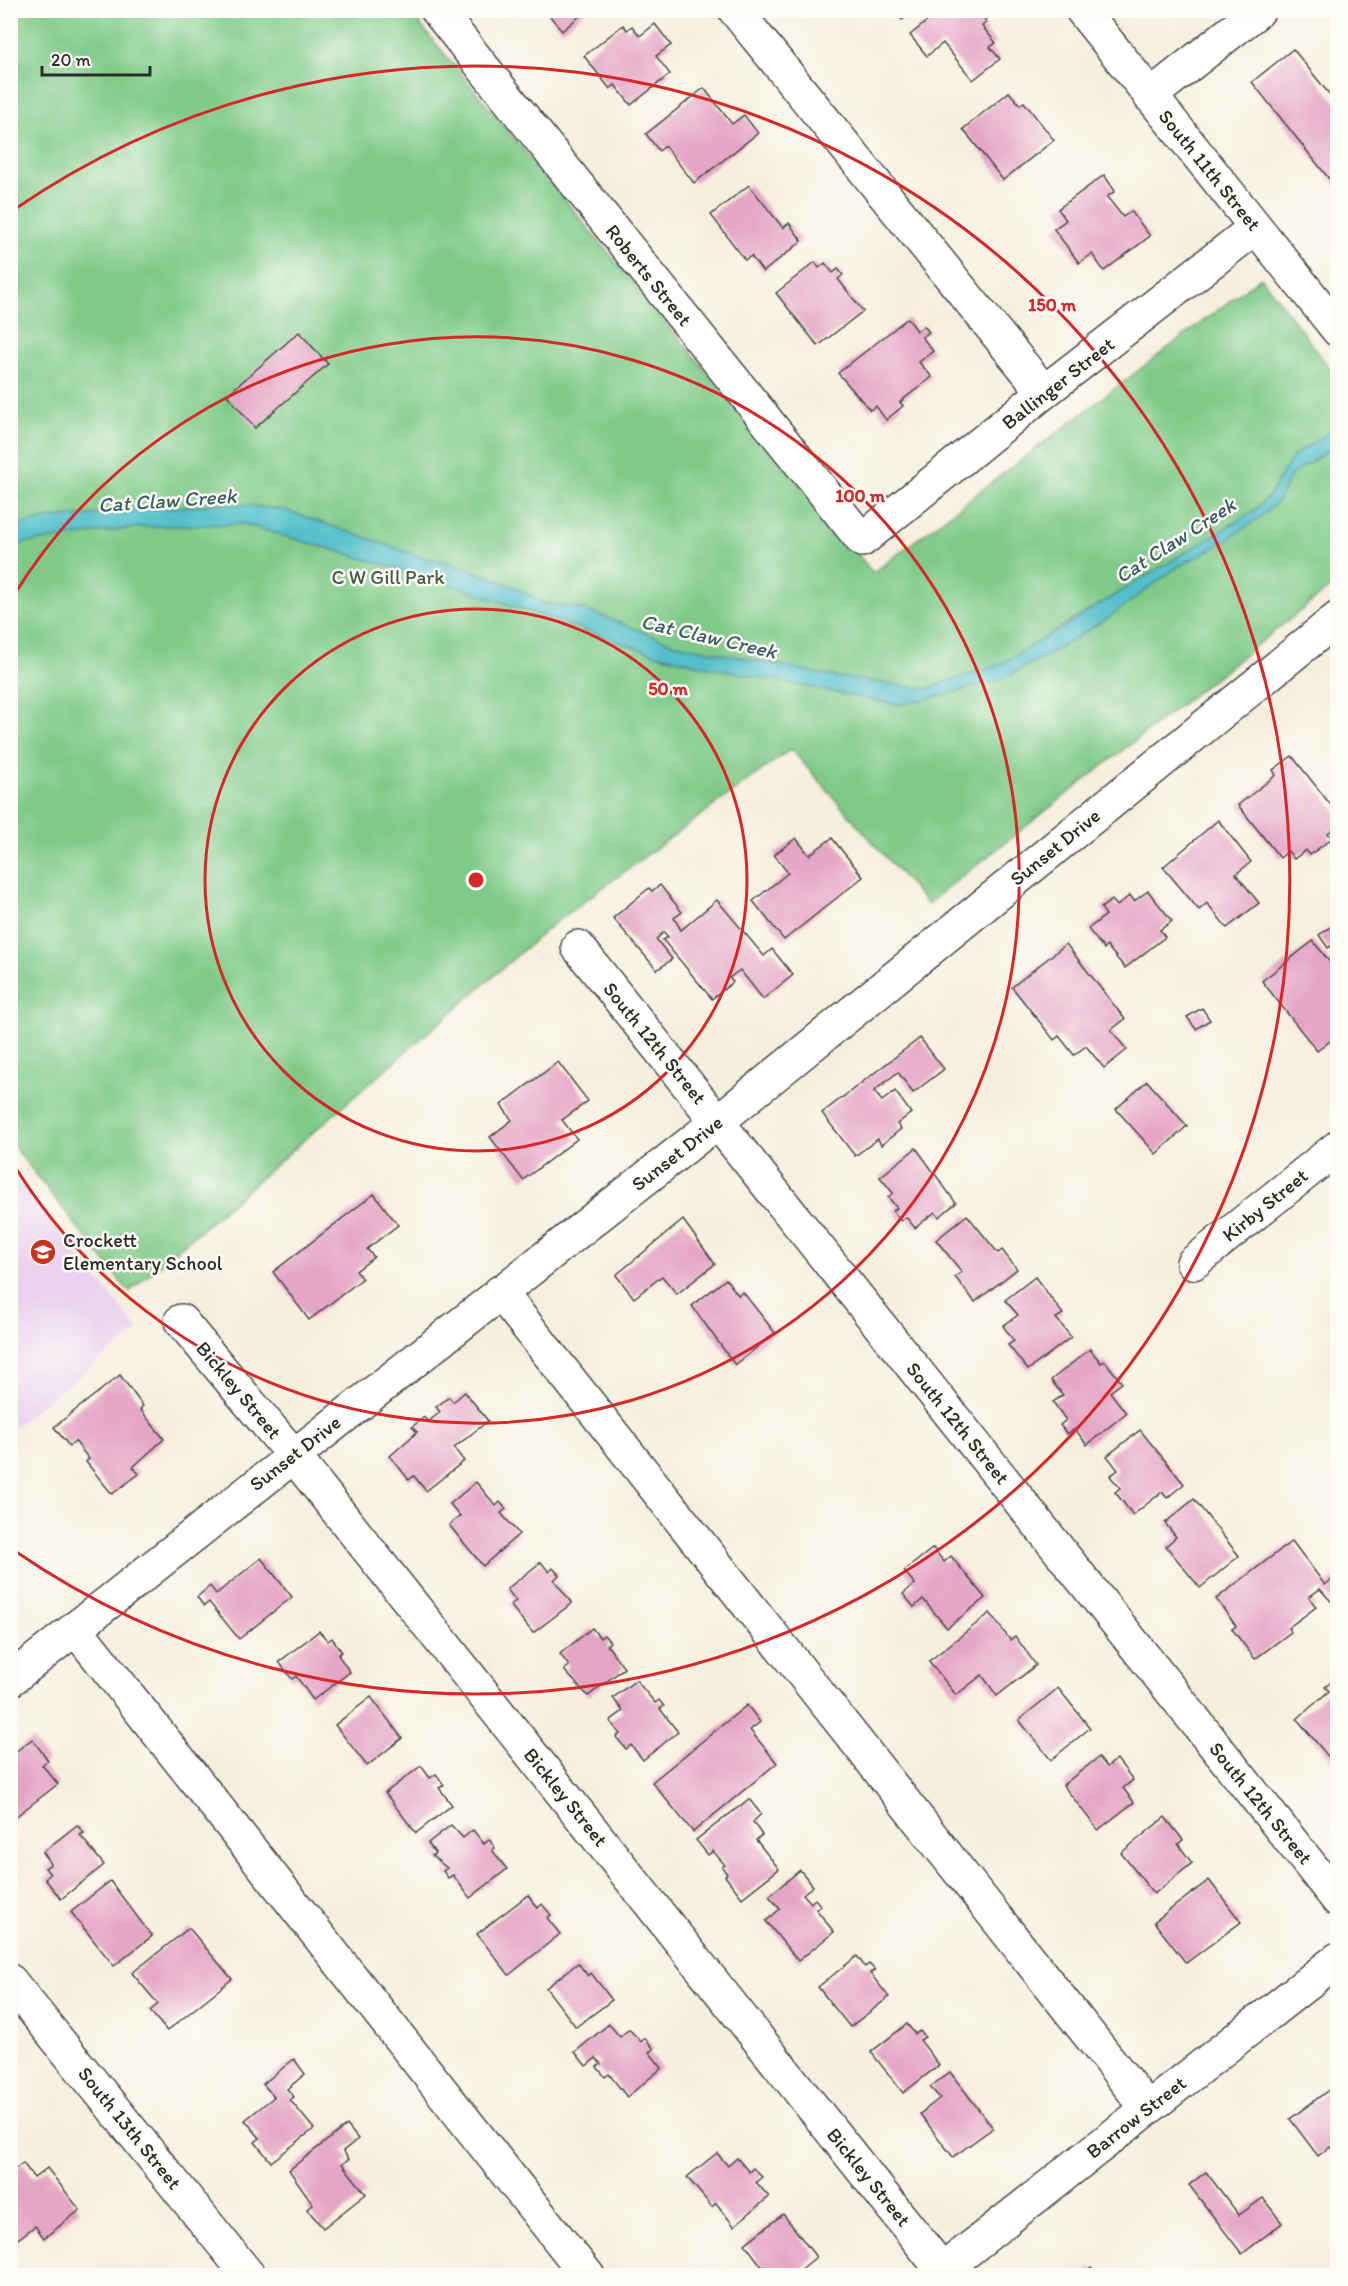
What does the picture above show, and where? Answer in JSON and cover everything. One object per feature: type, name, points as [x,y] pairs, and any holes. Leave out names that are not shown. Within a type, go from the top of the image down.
[{"type":"street","name":"Roberts Street","points":[[437,10],[862,540]]},
{"type":"street","points":[[735,10],[1044,392]]},
{"type":"street","name":"South 11th Street","points":[[1082,10],[1338,330]]},
{"type":"street","points":[[1150,96],[1259,10]]},
{"type":"street","name":"Ballinger Street","points":[[862,540],[1044,392],[1255,228]]},
{"type":"street","name":"Sunset Drive","points":[[10,1680],[717,1122],[1338,618]]},
{"type":"street","name":"South 12th Street","points":[[578,947],[1338,1900]]},
{"type":"street","name":"Kirby Street","points":[[1193,1263],[1338,1147]]},
{"type":"street","points":[[500,1292],[1147,2108]]},
{"type":"street","name":"Bickley Street","points":[[181,1321],[293,1455],[942,2274]]},
{"type":"street","points":[[75,1628],[588,2276]]},
{"type":"street","name":"Barrow Street","points":[[942,2274],[1147,2108],[1338,1959]]},
{"type":"street","name":"South 13th Street","points":[[10,1982],[249,2276]]},
{"type":"shaded area","name":"Crockett Elementary School","points":[[11,1173],[139,1330],[10,1429]]},
{"type":"green space","name":"C W Gill Park","points":[[11,11],[409,11],[873,573],[1261,277],[1337,378],[1337,582],[927,904],[791,749],[552,925],[129,1292],[11,1143]]},
{"type":"water","points":[[1337,427],[1337,445],[1291,475],[1277,502],[1260,517],[1227,540],[1176,568],[1108,618],[1002,679],[946,695],[897,705],[713,668],[652,653],[434,579],[243,524],[140,527],[11,545],[11,527],[51,518],[229,503],[285,510],[425,558],[444,561],[508,584],[544,603],[583,609],[676,644],[832,676],[925,689],[1001,664],[1252,512],[1269,496],[1294,455]]},
{"type":"building","points":[[545,10],[587,10],[562,31]]},
{"type":"building","points":[[895,10],[915,10],[902,20]]},
{"type":"building","points":[[941,10],[971,10],[975,16],[979,13],[987,22],[982,26],[996,43],[990,47],[1000,59],[973,80],[943,43],[927,56],[910,35]]},
{"type":"building","points":[[655,24],[671,45],[656,56],[670,74],[631,105],[615,85],[610,89],[584,56],[623,25],[627,30],[632,26],[640,36]]},
{"type":"building","points":[[1293,49],[1338,105],[1338,190],[1252,82]]},
{"type":"building","points":[[704,88],[732,124],[744,115],[758,133],[694,183],[665,146],[659,151],[646,134]]},
{"type":"building","points":[[1009,92],[1020,105],[1024,102],[1054,140],[1003,180],[963,129]]},
{"type":"building","points":[[1104,175],[1115,191],[1107,197],[1123,217],[1131,211],[1150,236],[1104,271],[1092,254],[1079,263],[1054,229],[1066,220],[1058,209]]},
{"type":"building","points":[[749,185],[783,228],[789,223],[802,241],[763,272],[751,256],[745,260],[711,215]]},
{"type":"building","points":[[815,262],[819,268],[825,263],[833,273],[838,269],[843,275],[838,279],[863,311],[818,346],[776,293]]},
{"type":"building","points":[[908,318],[917,331],[924,326],[929,332],[922,337],[933,351],[919,362],[932,377],[900,402],[903,406],[886,420],[876,406],[870,410],[838,373]]},
{"type":"building","points":[[299,332],[328,364],[255,428],[227,395]]},
{"type":"building","points":[[1292,756],[1338,814],[1338,825],[1328,833],[1332,838],[1310,855],[1306,850],[1294,859],[1288,851],[1280,858],[1238,805],[1276,775],[1273,770]]},
{"type":"building","points":[[1218,820],[1251,862],[1236,874],[1259,903],[1227,928],[1207,903],[1199,910],[1163,867]]},
{"type":"building","points":[[796,838],[809,855],[832,838],[863,877],[784,940],[753,901],[788,873],[774,855]]},
{"type":"building","points":[[660,885],[682,912],[674,918],[681,930],[717,900],[764,956],[772,949],[793,975],[763,999],[740,970],[729,978],[733,982],[712,999],[663,940],[668,937],[664,932],[656,939],[672,959],[657,970],[613,918],[649,888],[652,891]]},
{"type":"building","points":[[1148,891],[1172,921],[1160,930],[1165,937],[1125,968],[1107,946],[1104,949],[1088,929],[1106,915],[1101,908],[1112,900],[1117,906],[1130,895],[1134,901]]},
{"type":"building","points":[[1338,922],[1338,942],[1328,948],[1319,935]]},
{"type":"building","points":[[1313,941],[1338,972],[1338,1035],[1317,1051],[1262,981]]},
{"type":"building","points":[[1066,944],[1125,1019],[1111,1030],[1127,1050],[1104,1068],[1086,1046],[1074,1055],[1059,1036],[1054,1040],[1012,987]]},
{"type":"building","points":[[1202,1008],[1210,1020],[1196,1029],[1187,1017]]},
{"type":"building","points":[[920,1038],[944,1069],[913,1093],[898,1072],[874,1091],[882,1101],[895,1091],[911,1113],[897,1124],[901,1129],[881,1145],[878,1139],[855,1156],[822,1113]]},
{"type":"building","points":[[558,1062],[588,1101],[562,1120],[577,1139],[523,1180],[490,1137],[512,1120],[501,1105]]},
{"type":"building","points":[[1147,1081],[1187,1126],[1156,1154],[1116,1109]]},
{"type":"building","points":[[916,1148],[956,1203],[939,1217],[935,1212],[915,1228],[906,1217],[901,1221],[893,1211],[897,1208],[888,1197],[893,1193],[880,1177]]},
{"type":"building","points":[[374,1194],[398,1225],[367,1249],[374,1257],[356,1271],[362,1279],[309,1320],[273,1272]]},
{"type":"building","points":[[967,1215],[998,1253],[1002,1250],[1017,1269],[975,1302],[955,1277],[962,1272],[936,1240]]},
{"type":"building","points":[[683,1220],[715,1264],[677,1294],[662,1276],[634,1298],[616,1275]]},
{"type":"building","points":[[1035,1277],[1063,1314],[1056,1318],[1071,1337],[1028,1370],[1008,1345],[1014,1341],[1003,1326],[1018,1315],[1005,1300]]},
{"type":"building","points":[[726,1279],[738,1295],[743,1292],[775,1333],[735,1365],[692,1306]]},
{"type":"building","points":[[1090,1349],[1101,1363],[1105,1361],[1122,1383],[1110,1392],[1126,1413],[1087,1445],[1075,1429],[1067,1434],[1060,1425],[1066,1420],[1053,1402],[1063,1395],[1051,1380]]},
{"type":"building","points":[[120,1375],[143,1406],[140,1409],[164,1439],[133,1467],[139,1474],[112,1494],[86,1462],[89,1459],[75,1441],[69,1446],[54,1427]]},
{"type":"building","points":[[465,1392],[488,1421],[454,1448],[464,1461],[426,1491],[414,1476],[409,1480],[390,1456],[417,1432],[412,1427],[424,1417],[428,1422],[440,1412],[436,1407],[449,1397],[453,1402]]},
{"type":"building","points":[[1140,1430],[1184,1484],[1167,1498],[1162,1492],[1133,1515],[1115,1492],[1120,1488],[1110,1476],[1118,1470],[1107,1456]]},
{"type":"building","points":[[476,1482],[496,1506],[500,1502],[506,1509],[501,1513],[519,1534],[483,1566],[449,1525],[460,1516],[450,1504]]},
{"type":"building","points":[[1194,1499],[1239,1556],[1200,1588],[1166,1546],[1176,1537],[1165,1523]]},
{"type":"building","points":[[1292,1541],[1325,1585],[1338,1575],[1338,1609],[1320,1589],[1309,1597],[1316,1607],[1288,1628],[1291,1632],[1255,1659],[1232,1629],[1236,1626],[1216,1599]]},
{"type":"building","points":[[933,1548],[944,1562],[951,1556],[985,1598],[947,1628],[923,1599],[914,1607],[903,1594],[915,1584],[904,1571]]},
{"type":"building","points":[[261,1558],[292,1597],[239,1639],[209,1602],[204,1606],[197,1597],[210,1586],[216,1594]]},
{"type":"building","points":[[541,1562],[549,1572],[553,1568],[559,1575],[554,1580],[572,1603],[533,1633],[510,1605],[516,1601],[507,1589]]},
{"type":"building","points":[[990,1613],[1010,1640],[1015,1636],[1036,1665],[997,1696],[982,1675],[956,1695],[929,1661]]},
{"type":"building","points":[[592,1628],[600,1638],[604,1635],[610,1642],[607,1645],[624,1668],[588,1696],[564,1670],[569,1666],[560,1654]]},
{"type":"building","points":[[319,1631],[328,1641],[332,1638],[342,1652],[338,1655],[350,1672],[313,1700],[296,1676],[292,1679],[279,1662]]},
{"type":"building","points":[[1338,1677],[1338,1754],[1331,1760],[1297,1719],[1329,1691],[1325,1687]]},
{"type":"building","points":[[636,1680],[655,1703],[659,1700],[664,1706],[660,1709],[678,1732],[643,1760],[631,1745],[626,1749],[616,1737],[620,1734],[610,1721],[623,1711],[613,1698]]},
{"type":"building","points":[[1058,1688],[1090,1728],[1051,1760],[1019,1720]]},
{"type":"building","points":[[371,1697],[402,1738],[367,1766],[335,1725]]},
{"type":"building","points":[[747,1705],[760,1722],[750,1730],[777,1763],[693,1832],[652,1782]]},
{"type":"building","points":[[32,1739],[48,1760],[42,1765],[58,1784],[10,1821],[10,1756]]},
{"type":"building","points":[[1099,1757],[1107,1767],[1117,1759],[1133,1780],[1123,1788],[1134,1802],[1098,1830],[1063,1785]]},
{"type":"building","points":[[421,1766],[430,1778],[436,1774],[444,1785],[439,1788],[452,1805],[416,1833],[385,1793]]},
{"type":"building","points":[[749,1799],[761,1814],[753,1822],[762,1835],[756,1840],[779,1869],[742,1898],[725,1876],[727,1874],[722,1867],[725,1865],[713,1851],[708,1855],[696,1840]]},
{"type":"building","points":[[1165,1817],[1183,1840],[1178,1844],[1192,1863],[1154,1894],[1121,1853]]},
{"type":"building","points":[[77,1825],[84,1833],[80,1835],[104,1865],[61,1899],[45,1879],[50,1874],[45,1868],[51,1864],[43,1852]]},
{"type":"building","points":[[451,1825],[463,1838],[473,1830],[484,1844],[489,1839],[495,1848],[492,1850],[507,1869],[470,1898],[453,1875],[448,1878],[443,1871],[447,1868],[432,1856],[435,1853],[428,1843]]},
{"type":"building","points":[[800,1870],[813,1886],[803,1894],[811,1903],[815,1899],[821,1906],[816,1909],[834,1932],[798,1961],[766,1921],[780,1909],[769,1896]]},
{"type":"building","points":[[1209,1880],[1241,1922],[1186,1963],[1154,1922]]},
{"type":"building","points":[[110,1881],[152,1936],[114,1966],[71,1912]]},
{"type":"building","points":[[528,1895],[538,1908],[542,1904],[551,1915],[547,1918],[560,1934],[509,1975],[477,1934]]},
{"type":"building","points":[[189,1928],[232,1979],[167,2031],[150,2011],[158,2004],[132,1973]]},
{"type":"building","points":[[857,1956],[865,1967],[869,1964],[875,1970],[870,1973],[889,1997],[850,2027],[818,1987]]},
{"type":"building","points":[[578,1963],[588,1976],[591,1973],[612,2000],[576,2027],[546,1988]]},
{"type":"building","points":[[609,2024],[620,2037],[629,2029],[641,2042],[645,2038],[654,2049],[649,2052],[662,2068],[627,2097],[609,2074],[605,2077],[597,2067],[601,2064],[596,2058],[586,2066],[575,2052]]},
{"type":"building","points":[[907,2024],[915,2034],[920,2031],[925,2037],[920,2040],[939,2065],[903,2093],[871,2052]]},
{"type":"building","points":[[294,2059],[305,2074],[287,2089],[294,2097],[290,2100],[314,2129],[271,2162],[255,2142],[260,2138],[245,2120],[274,2097],[263,2084]]},
{"type":"building","points":[[950,2072],[993,2128],[953,2157],[920,2114],[940,2098],[930,2087]]},
{"type":"building","points":[[1338,2083],[1338,2157],[1330,2147],[1318,2156],[1290,2119]]},
{"type":"building","points":[[347,2125],[358,2139],[343,2151],[349,2159],[342,2164],[366,2194],[323,2228],[307,2209],[313,2204],[289,2170]]},
{"type":"building","points":[[717,2153],[728,2166],[737,2158],[749,2172],[753,2168],[762,2177],[756,2182],[769,2197],[734,2226],[716,2203],[712,2207],[687,2177]]},
{"type":"building","points":[[23,2163],[34,2178],[47,2168],[80,2210],[44,2238],[35,2226],[18,2239],[10,2229],[10,2173]]},
{"type":"building","points":[[1206,2172],[1239,2215],[1263,2198],[1282,2223],[1242,2254],[1189,2185]]},
{"type":"building","points":[[783,2214],[816,2257],[793,2276],[769,2276],[745,2244]]},
{"type":"building","points":[[1091,2267],[1098,2276],[1081,2276]]},
{"type":"place","name":"Crockett Elementary School","points":[[43,1252]]},
{"type":"water label","name":"Cat Claw Creek","points":[[167,500]]},
{"type":"water label","name":"Cat Claw Creek","points":[[1175,540]]},
{"type":"water label","name":"Cat Claw Creek","points":[[709,636]]}]
